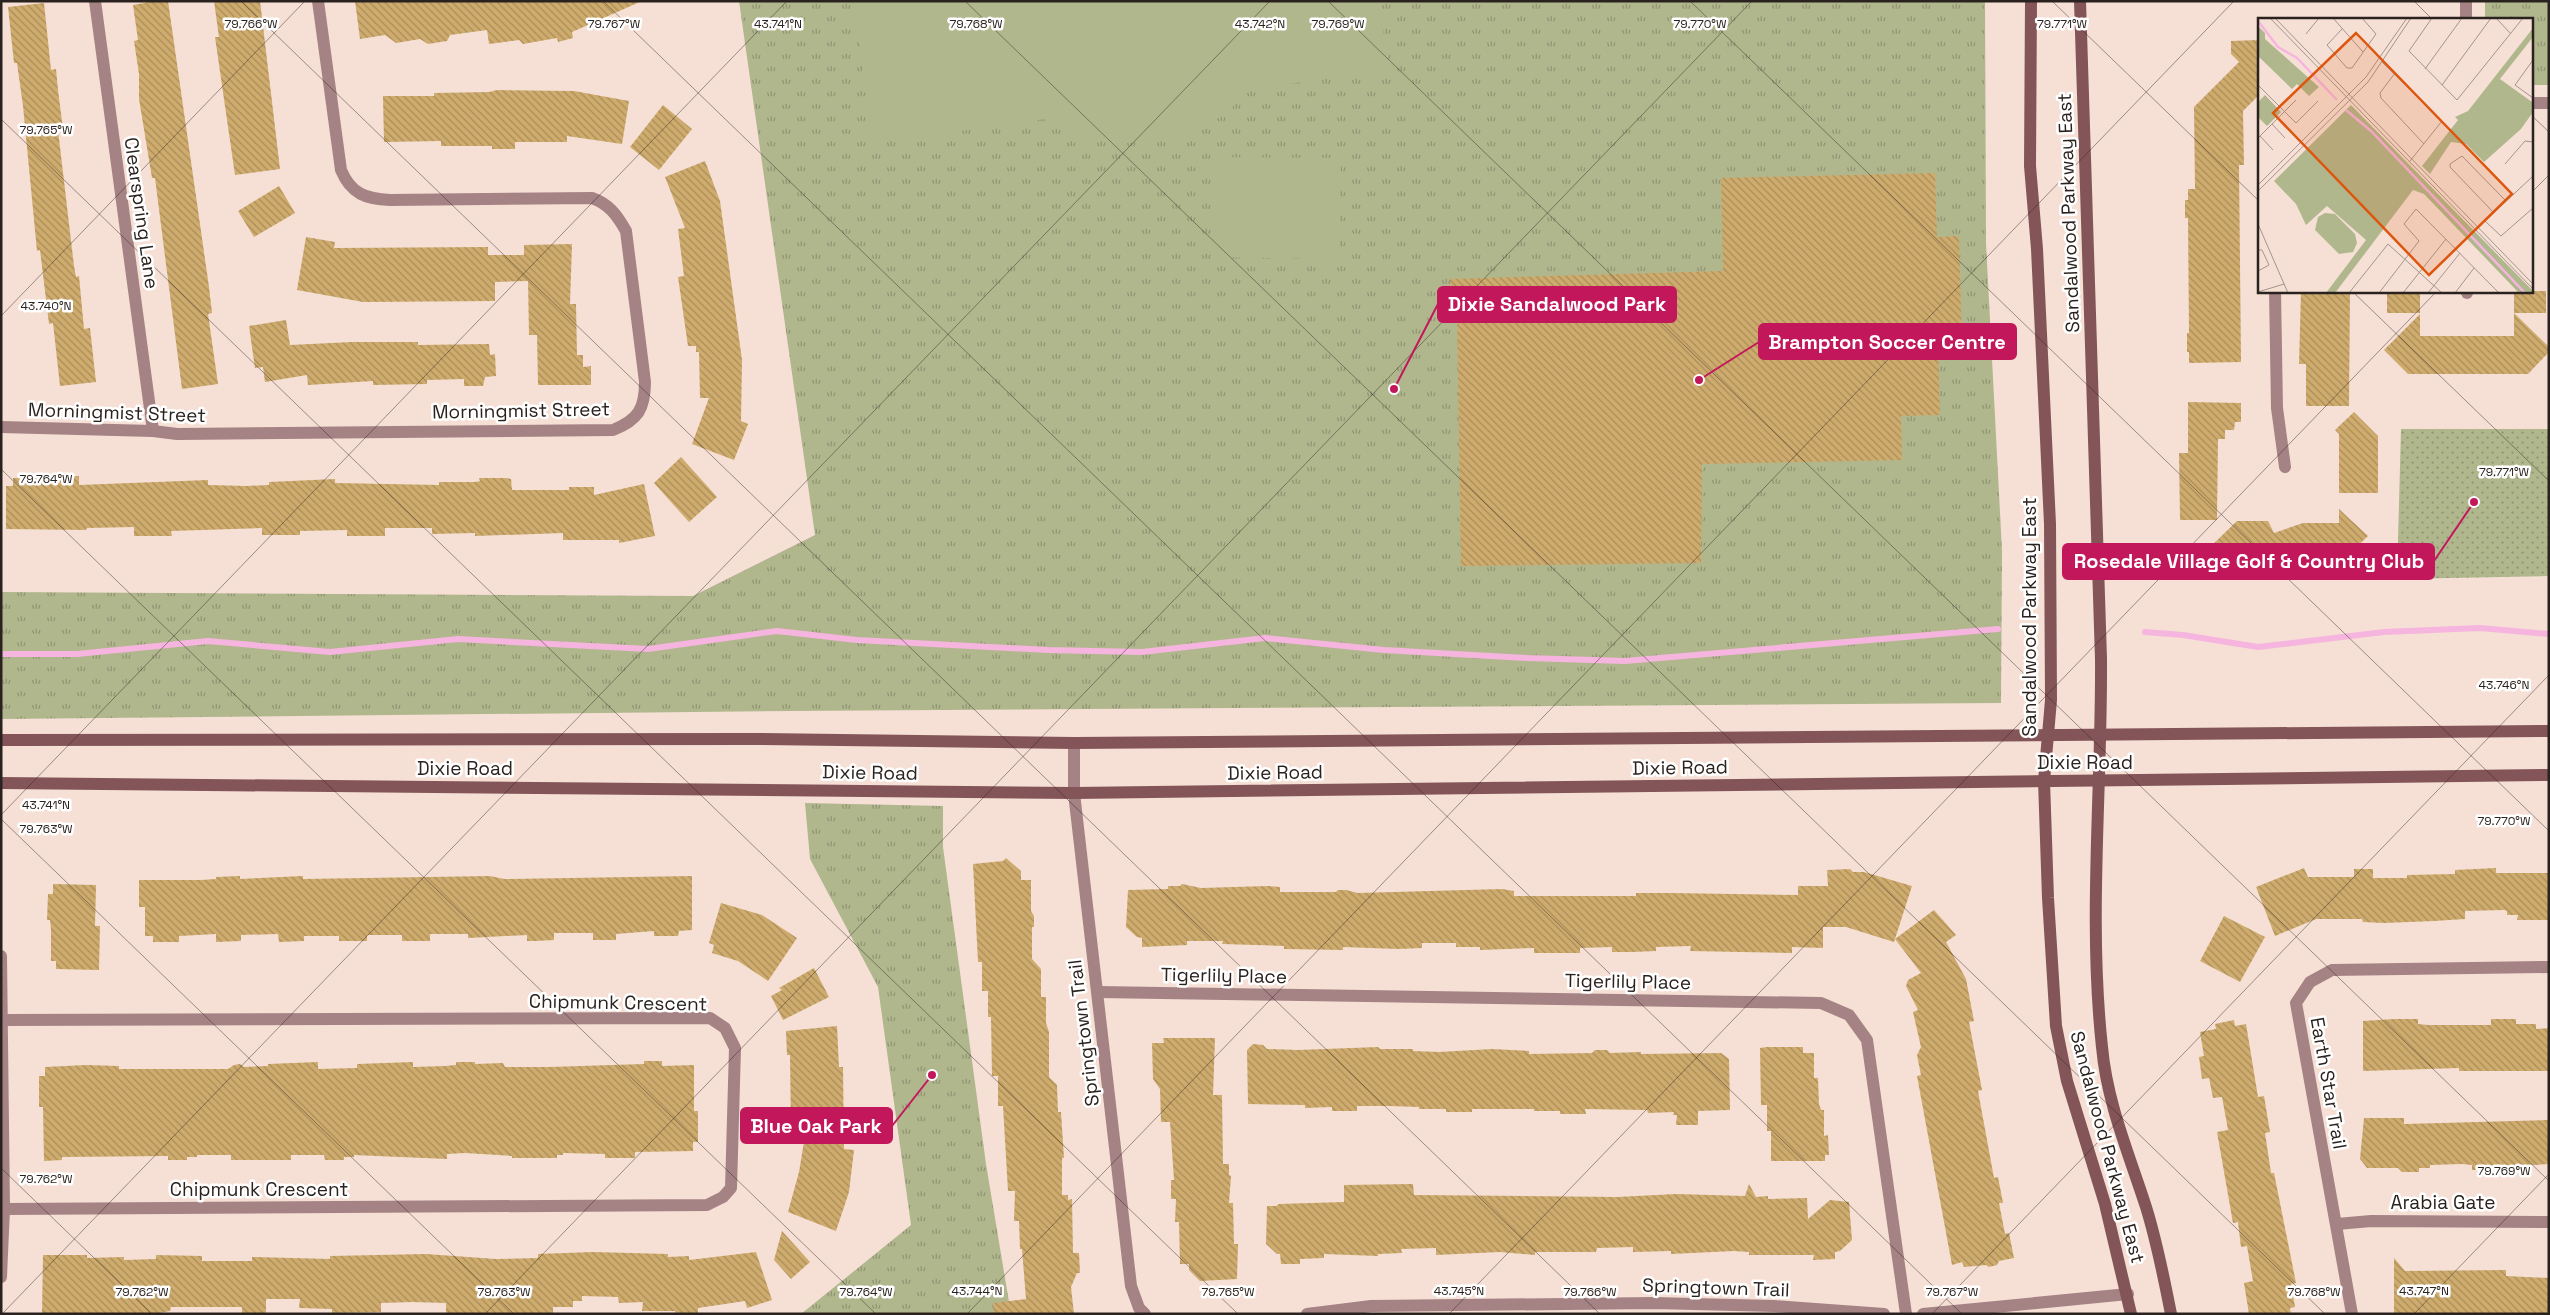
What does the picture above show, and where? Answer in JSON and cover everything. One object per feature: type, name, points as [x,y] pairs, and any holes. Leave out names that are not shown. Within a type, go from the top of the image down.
[{"type":"main road","name":"Sandalwood Parkway East","points":[[2030,1],[2030,166],[2037,249],[2050,524],[2051,700],[2044,781],[2048,898],[2056,1026],[2067,1081],[2105,1204],[2128,1294],[2131,1314]]},
{"type":"main road","name":"Sandalwood Parkway East","points":[[2080,1],[2101,649],[2101,735],[2095,884],[2102,1047],[2108,1088],[2147,1209],[2170,1314]]},
{"type":"main road","name":"Dixie Road","points":[[1,740],[755,740],[1074,743],[2549,731]]},
{"type":"main road","name":"Dixie Road","points":[[1,784],[1074,793],[2549,775]]},
{"type":"street","name":"Clearspring Lane","points":[[95,1],[153,430]]},
{"type":"street","name":"Morningmist Street","points":[[1,427],[153,430],[188,434],[613,430],[626,424],[642,408],[645,398],[645,382],[626,231],[619,218],[603,202],[592,198],[390,200],[363,196],[354,190],[346,183],[341,170],[318,1]]},
{"type":"street","points":[[2466,1],[2466,18]]},
{"type":"street","points":[[2532,103],[2549,103]]},
{"type":"street","points":[[2275,292],[2276,408],[2284,467]]},
{"type":"street","name":"Springtown Trail","points":[[1074,743],[1074,793],[1131,1286],[1139,1308],[1144,1314]]},
{"type":"street","points":[[1,956],[4,1210],[1,1277]]},
{"type":"street","name":"Earth Star Trail","points":[[2352,1314],[2296,1003],[2310,982],[2332,970],[2549,967]]},
{"type":"street","name":"Tigerlily Place","points":[[1098,992],[1821,1003],[1849,1015],[1867,1040],[1906,1314]]},
{"type":"street","name":"Chipmunk Crescent","points":[[3,1020],[710,1018],[725,1028],[735,1048],[731,1188],[723,1197],[707,1205],[4,1210]]},
{"type":"street","name":"Arabia Gate","points":[[2337,1224],[2381,1221],[2549,1222]]},
{"type":"street","points":[[1923,1314],[2128,1294]]},
{"type":"street","name":"Springtown Trail","points":[[1306,1314],[1371,1306],[1644,1303],[1774,1306],[1884,1314]]},
{"type":"green space","points":[[739,1],[1985,1],[1986,243],[2002,551],[2001,703],[793,711],[1,719],[1,592],[693,596],[815,535]]},
{"type":"green space","points":[[853,1],[1379,1],[1389,70],[1252,89],[1221,117],[1177,136],[1128,143],[1080,136],[1044,119],[873,143]]},
{"type":"green space","points":[[2485,1],[2549,1],[2549,85],[2532,85],[2532,18],[2485,18]]},
{"type":"green space","points":[[1214,157],[1341,158],[1339,259],[1212,257]]},
{"type":"green space","points":[[2401,429],[2549,429],[2549,576],[2397,579]]},
{"type":"green space","points":[[805,803],[943,806],[943,847],[986,1164],[1011,1314],[801,1314],[911,1225],[878,987],[810,859]]},
{"type":"building","points":[[168,1],[209,287],[212,313],[208,314],[218,384],[182,389],[155,178],[152,178],[139,99],[139,74],[134,41],[138,40],[133,5]]},
{"type":"building","points":[[214,1],[260,1],[280,169],[235,175],[215,37],[219,37]]},
{"type":"building","points":[[355,1],[642,1],[572,32],[573,38],[558,42],[557,38],[523,44],[519,40],[489,44],[487,30],[450,35],[447,41],[428,44],[420,39],[396,43],[385,35],[360,39]]},
{"type":"building","points":[[44,3],[51,70],[56,69],[63,129],[58,130],[74,266],[76,277],[79,276],[84,329],[90,328],[96,382],[60,386],[53,323],[49,324],[40,250],[37,251],[23,106],[17,63],[14,63],[8,7]]},
{"type":"building","points":[[2258,40],[2258,96],[2243,111],[2244,165],[2239,165],[2241,362],[2189,363],[2189,352],[2187,352],[2187,333],[2189,333],[2188,218],[2185,218],[2185,200],[2188,200],[2188,189],[2195,189],[2194,107],[2239,62],[2231,54],[2231,41]]},
{"type":"building","points":[[497,90],[574,91],[629,101],[622,144],[567,136],[567,142],[515,142],[515,149],[492,149],[492,146],[441,146],[441,141],[384,142],[383,96],[434,96],[434,93],[489,92]]},
{"type":"building","points":[[663,105],[692,129],[659,170],[630,147]]},
{"type":"building","points":[[705,161],[720,201],[742,360],[741,421],[748,424],[734,460],[692,444],[709,398],[700,398],[699,352],[696,352],[696,346],[688,346],[678,277],[684,276],[678,229],[685,228],[665,177]]},
{"type":"building","points":[[1935,173],[1937,237],[1959,236],[1962,344],[1938,344],[1940,415],[1901,416],[1902,460],[1702,464],[1701,563],[1461,566],[1457,310],[1451,310],[1450,279],[1723,271],[1721,178]]},
{"type":"building","points":[[279,186],[295,213],[254,237],[238,211]]},
{"type":"building","points":[[306,237],[335,242],[334,248],[488,247],[488,255],[524,255],[524,245],[572,244],[570,304],[576,304],[577,355],[583,355],[583,367],[591,366],[591,385],[538,385],[537,335],[529,335],[528,281],[495,282],[495,301],[363,302],[297,290]]},
{"type":"building","points":[[2546,291],[2546,313],[2514,313],[2514,292]]},
{"type":"building","points":[[2301,292],[2350,292],[2349,406],[2306,406],[2306,364],[2299,364]]},
{"type":"building","points":[[2387,292],[2420,292],[2420,313],[2387,313]]},
{"type":"building","points":[[2514,313],[2549,347],[2549,352],[2528,374],[2408,374],[2384,350],[2420,314],[2420,336],[2514,336]]},
{"type":"building","points":[[286,320],[290,345],[352,342],[418,342],[418,345],[489,344],[490,355],[495,354],[496,376],[485,377],[483,386],[464,386],[464,379],[427,380],[427,384],[373,385],[373,381],[308,385],[307,375],[265,382],[263,367],[255,368],[249,326]]},
{"type":"building","points":[[2188,402],[2241,403],[2241,422],[2235,422],[2234,430],[2225,430],[2225,439],[2218,439],[2217,520],[2180,520],[2179,453],[2188,453]]},
{"type":"building","points":[[2354,412],[2378,436],[2378,493],[2339,493],[2339,434],[2335,430]]},
{"type":"building","points":[[681,457],[717,497],[689,522],[654,483]]},
{"type":"building","points":[[79,476],[79,485],[208,480],[208,485],[246,486],[269,485],[269,482],[335,479],[335,483],[439,485],[439,482],[475,482],[480,481],[479,478],[505,478],[511,479],[512,490],[569,490],[569,487],[594,487],[594,495],[644,484],[655,536],[619,543],[619,540],[563,540],[563,533],[475,536],[475,533],[432,534],[432,528],[385,528],[385,536],[347,536],[347,530],[300,531],[300,535],[262,535],[262,528],[171,531],[172,536],[134,536],[134,527],[87,528],[86,530],[6,529],[6,486],[13,486],[13,478]]},
{"type":"building","points":[[2339,509],[2368,536],[2343,560],[2221,561],[2208,549],[2237,521],[2268,521],[2274,533],[2303,523],[2339,523]]},
{"type":"building","points":[[1006,858],[1021,871],[1021,880],[1031,880],[1031,911],[1034,916],[1032,959],[1041,969],[1041,997],[1046,997],[1046,1023],[1049,1032],[1049,1077],[1057,1085],[1058,1112],[1061,1112],[1064,1158],[1062,1158],[1062,1195],[1068,1195],[1068,1200],[1072,1199],[1073,1253],[1079,1253],[1080,1273],[1077,1273],[1071,1287],[1074,1314],[994,1314],[993,1303],[1026,1299],[1022,1249],[1020,1249],[1019,1221],[1014,1221],[1015,1191],[1008,1191],[1003,1106],[998,1106],[998,1076],[992,1076],[991,1017],[988,1017],[988,991],[982,991],[982,962],[978,962],[973,864],[1003,861]]},
{"type":"building","points":[[2304,868],[2308,877],[2354,877],[2354,869],[2373,869],[2373,878],[2407,878],[2407,875],[2455,874],[2455,870],[2496,868],[2496,873],[2549,873],[2549,920],[2517,920],[2518,915],[2507,915],[2507,911],[2504,910],[2465,911],[2465,919],[2434,921],[2384,923],[2363,922],[2362,919],[2316,919],[2275,936],[2256,887]]},
{"type":"building","points":[[1850,869],[1853,872],[1864,872],[1912,886],[1894,942],[1846,927],[1823,927],[1823,948],[1792,947],[1792,953],[1690,951],[1691,946],[1656,947],[1656,951],[1612,952],[1612,947],[1580,948],[1580,953],[1534,953],[1534,948],[1480,950],[1480,947],[1456,947],[1456,943],[1422,943],[1422,948],[1398,949],[1343,947],[1343,950],[1284,949],[1284,946],[1222,944],[1223,941],[1187,941],[1187,945],[1142,947],[1142,938],[1137,937],[1126,927],[1128,890],[1168,889],[1168,886],[1180,886],[1182,884],[1201,888],[1268,886],[1280,887],[1280,892],[1336,892],[1338,890],[1346,890],[1358,893],[1502,889],[1514,891],[1514,896],[1636,896],[1636,893],[1798,895],[1798,886],[1828,886],[1827,870]]},
{"type":"building","points":[[240,876],[240,879],[303,876],[303,879],[490,876],[504,879],[692,876],[692,930],[679,931],[678,936],[654,936],[654,931],[616,934],[616,940],[593,940],[593,933],[554,933],[554,940],[536,941],[527,941],[527,935],[468,938],[468,934],[430,934],[430,941],[402,941],[402,935],[367,935],[367,941],[339,941],[339,936],[304,936],[304,941],[279,942],[278,934],[241,935],[241,941],[216,942],[216,934],[179,936],[179,942],[153,942],[153,936],[145,936],[145,907],[139,907],[139,880],[201,880]]},
{"type":"building","points":[[53,884],[96,885],[95,926],[100,926],[99,970],[56,969],[56,961],[51,961],[51,929],[50,920],[47,920],[48,894],[53,894]]},
{"type":"building","points":[[721,903],[762,915],[797,938],[768,981],[738,961],[712,953],[714,945],[709,943]]},
{"type":"building","points":[[1934,910],[1956,935],[1946,942],[1966,979],[1974,1021],[1969,1022],[1982,1090],[1978,1091],[1994,1178],[1998,1177],[2003,1203],[1999,1203],[2005,1234],[2009,1233],[2014,1258],[1999,1261],[1997,1265],[1989,1267],[1986,1265],[1964,1267],[1962,1262],[1952,1265],[1917,1076],[1921,1075],[1917,1055],[1921,1047],[1913,1012],[1918,1010],[1906,986],[1908,980],[1921,973],[1895,939]]},
{"type":"building","points":[[2224,916],[2265,937],[2240,982],[2200,961]]},
{"type":"building","points":[[814,968],[829,997],[783,1020],[771,996],[782,990],[779,988]]},
{"type":"building","points":[[2418,1019],[2418,1024],[2428,1025],[2491,1025],[2491,1019],[2516,1019],[2516,1024],[2536,1024],[2536,1029],[2549,1028],[2549,1071],[2459,1071],[2459,1068],[2363,1071],[2363,1021]]},
{"type":"building","points":[[2234,1020],[2235,1026],[2246,1024],[2258,1097],[2264,1096],[2270,1132],[2265,1133],[2271,1173],[2274,1173],[2296,1283],[2291,1284],[2295,1307],[2290,1308],[2291,1314],[2249,1314],[2244,1283],[2253,1281],[2247,1246],[2241,1247],[2238,1222],[2233,1223],[2217,1132],[2228,1130],[2222,1097],[2213,1098],[2209,1078],[2202,1079],[2199,1057],[2204,1056],[2200,1032],[2216,1029],[2215,1024]]},
{"type":"building","points":[[837,1026],[839,1067],[843,1067],[844,1149],[854,1150],[849,1192],[836,1231],[788,1212],[799,1172],[805,1136],[802,1136],[802,1131],[791,1131],[790,1055],[787,1055],[786,1031]]},
{"type":"building","points":[[1163,1038],[1215,1038],[1213,1095],[1222,1095],[1223,1164],[1229,1164],[1229,1175],[1231,1176],[1229,1203],[1233,1203],[1234,1244],[1238,1244],[1237,1279],[1200,1281],[1189,1270],[1189,1264],[1180,1264],[1179,1222],[1175,1222],[1176,1199],[1171,1199],[1171,1180],[1174,1180],[1170,1122],[1161,1122],[1160,1089],[1153,1079],[1152,1043],[1164,1043]]},
{"type":"building","points":[[1253,1044],[1263,1045],[1267,1049],[1298,1050],[1378,1047],[1380,1049],[1413,1049],[1413,1051],[1439,1052],[1492,1049],[1529,1051],[1529,1054],[1592,1053],[1595,1050],[1607,1050],[1610,1053],[1641,1052],[1641,1054],[1721,1053],[1729,1059],[1730,1110],[1698,1111],[1698,1125],[1676,1125],[1677,1115],[1673,1115],[1674,1112],[1648,1113],[1647,1110],[1585,1109],[1586,1114],[1560,1114],[1560,1111],[1534,1111],[1534,1109],[1472,1109],[1472,1112],[1446,1112],[1446,1109],[1419,1109],[1419,1107],[1357,1106],[1357,1111],[1332,1111],[1332,1107],[1305,1108],[1305,1105],[1248,1104],[1247,1050]]},
{"type":"building","points":[[1803,1047],[1803,1053],[1814,1053],[1814,1078],[1818,1078],[1819,1104],[1821,1110],[1824,1110],[1824,1136],[1828,1135],[1829,1155],[1825,1155],[1825,1161],[1771,1161],[1771,1131],[1767,1131],[1767,1105],[1761,1105],[1760,1048]]},
{"type":"building","points":[[644,1061],[662,1061],[662,1066],[694,1065],[694,1111],[698,1111],[698,1142],[693,1142],[693,1151],[635,1152],[635,1158],[605,1158],[605,1154],[563,1153],[563,1155],[557,1155],[557,1158],[512,1158],[512,1156],[465,1153],[447,1154],[447,1159],[354,1155],[354,1157],[344,1157],[344,1160],[325,1160],[324,1155],[291,1155],[291,1160],[231,1160],[231,1155],[197,1155],[197,1157],[187,1157],[187,1160],[168,1160],[168,1156],[62,1157],[62,1160],[44,1161],[43,1107],[39,1107],[39,1076],[45,1076],[45,1067],[86,1065],[119,1066],[119,1069],[228,1069],[240,1064],[244,1067],[318,1062],[318,1069],[357,1068],[357,1064],[413,1062],[413,1067],[445,1066],[456,1065],[456,1062],[475,1062],[475,1064],[503,1063],[505,1067],[549,1067],[644,1064]]},
{"type":"building","points":[[2364,1118],[2404,1118],[2404,1124],[2549,1120],[2549,1164],[2518,1166],[2518,1170],[2472,1170],[2472,1165],[2462,1164],[2430,1165],[2430,1168],[2419,1168],[2419,1172],[2402,1172],[2398,1168],[2367,1168],[2360,1159]]},
{"type":"building","points":[[1413,1184],[1414,1195],[1617,1197],[1676,1194],[1745,1196],[1749,1184],[1756,1197],[1768,1196],[1768,1199],[1807,1198],[1808,1219],[1830,1200],[1849,1202],[1852,1240],[1840,1251],[1835,1252],[1835,1259],[1813,1260],[1814,1255],[1749,1255],[1749,1252],[1734,1251],[1671,1254],[1671,1251],[1633,1252],[1633,1247],[1597,1248],[1596,1252],[1535,1252],[1535,1255],[1500,1252],[1436,1255],[1436,1248],[1401,1249],[1402,1253],[1378,1254],[1378,1256],[1324,1254],[1324,1258],[1300,1259],[1300,1264],[1281,1264],[1280,1254],[1277,1254],[1266,1244],[1267,1206],[1344,1202],[1344,1185]]},
{"type":"building","points":[[782,1231],[810,1262],[791,1279],[774,1260]]},
{"type":"building","points":[[593,1252],[668,1254],[668,1257],[689,1256],[689,1260],[756,1252],[772,1300],[747,1308],[745,1301],[698,1308],[698,1314],[676,1314],[675,1311],[642,1311],[643,1302],[619,1303],[618,1297],[582,1296],[582,1301],[573,1301],[573,1307],[553,1307],[553,1314],[446,1313],[446,1303],[412,1302],[381,1303],[381,1312],[332,1313],[332,1309],[299,1308],[300,1299],[266,1299],[266,1313],[242,1313],[242,1307],[171,1307],[170,1311],[155,1314],[42,1314],[43,1255],[87,1255],[87,1258],[124,1257],[124,1260],[156,1259],[156,1255],[202,1256],[202,1261],[252,1261],[252,1257],[330,1259],[330,1256],[426,1254],[496,1259],[538,1258],[538,1254]]},
{"type":"building","points":[[2394,1258],[2405,1271],[2506,1270],[2506,1276],[2549,1278],[2549,1314],[2394,1314]]},
{"type":"waterway","points":[[2145,632],[2183,635],[2258,647],[2384,632],[2480,628],[2549,634]]},
{"type":"waterway","points":[[1,654],[77,654],[208,641],[330,652],[458,639],[648,649],[777,631],[857,640],[1048,650],[1142,652],[1265,638],[1384,650],[1625,661],[1998,629]]},
{"type":"place","name":"Brampton Soccer Centre","points":[[1699,380]]},
{"type":"place","name":"Dixie Sandalwood Park","points":[[1394,389]]},
{"type":"place","name":"Rosedale Village Golf & Country Club","points":[[2474,502]]},
{"type":"place","name":"Blue Oak Park","points":[[932,1075]]}]
